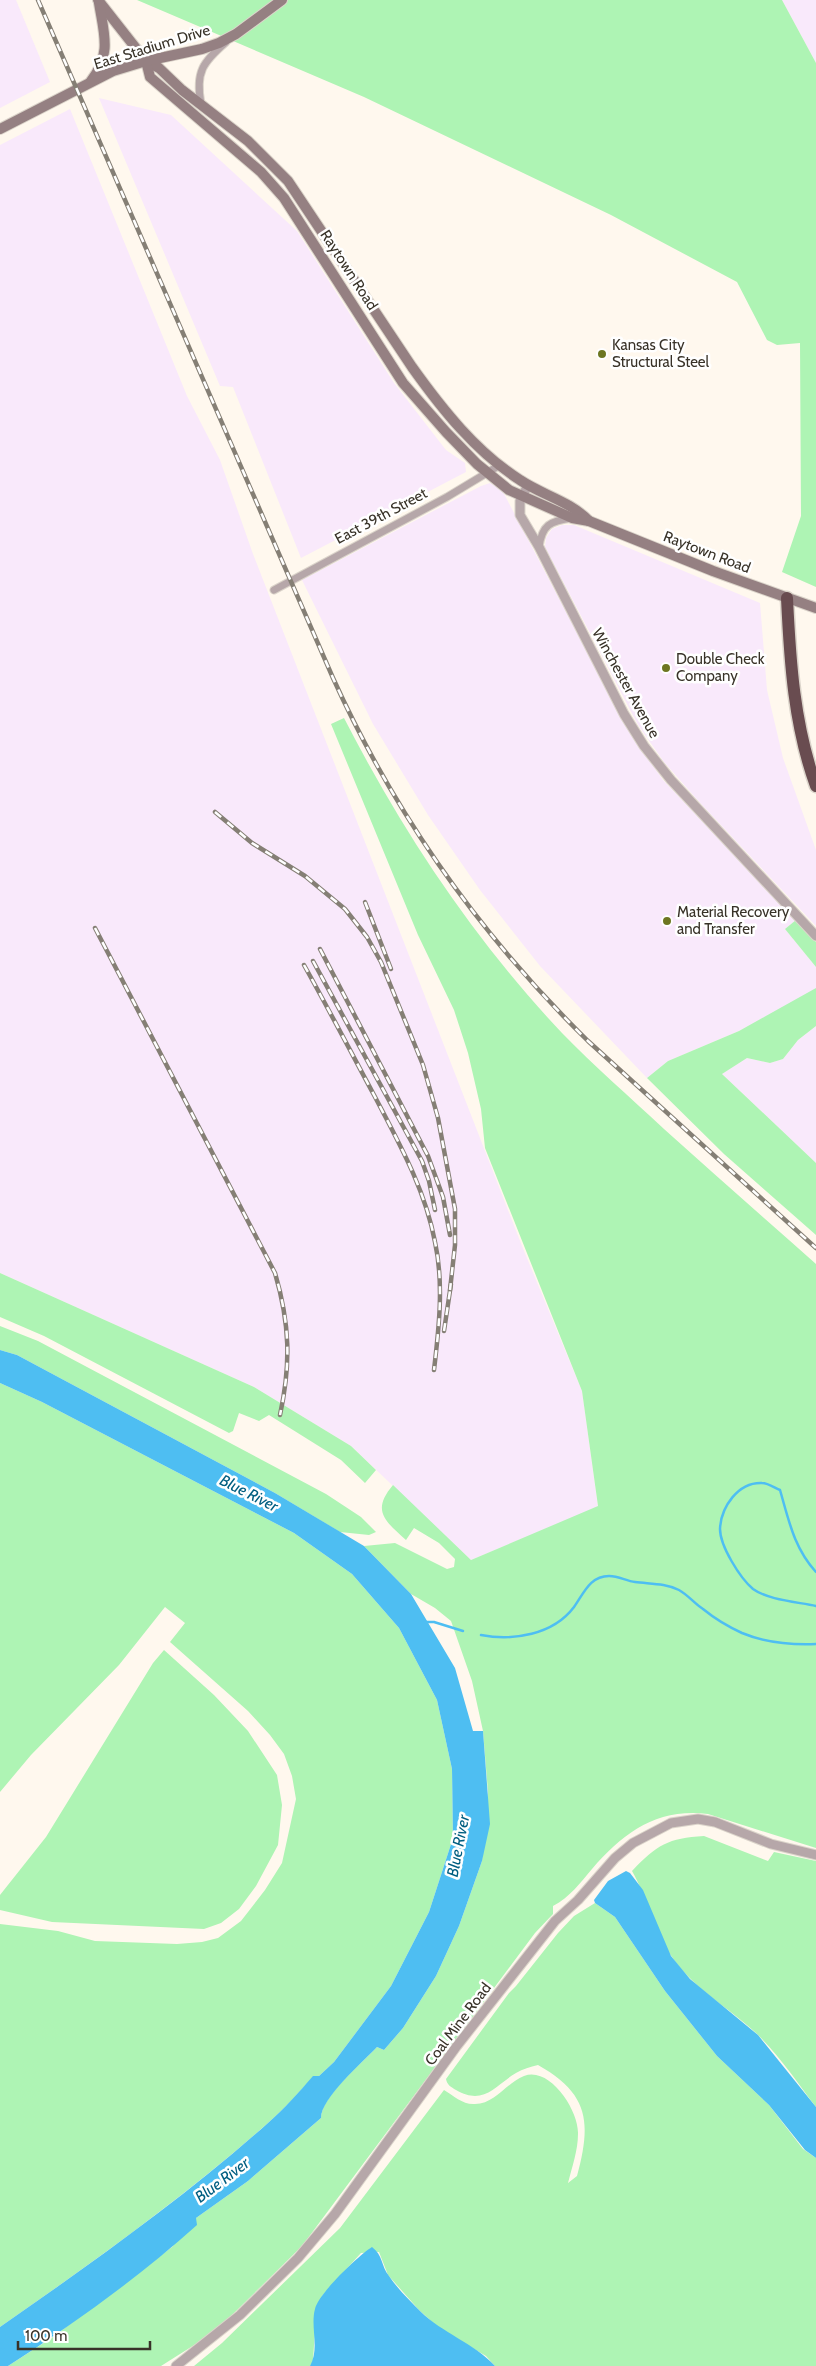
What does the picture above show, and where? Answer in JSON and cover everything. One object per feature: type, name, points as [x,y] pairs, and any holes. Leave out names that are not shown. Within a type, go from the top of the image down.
[{"type":"highway","points":[[787,598],[793,693],[803,743],[816,786]]},
{"type":"main road","name":"East Stadium Drive","points":[[0,130],[114,71],[146,61],[202,50],[236,34],[282,0]]},
{"type":"main road","points":[[99,1],[146,61]]},
{"type":"main road","points":[[90,82],[102,65],[106,46],[99,1]]},
{"type":"main road","name":"Raytown Road","points":[[146,61],[159,68],[178,87],[265,156],[296,190],[383,324],[433,396],[466,434],[500,465],[528,485],[579,511],[588,521]]},
{"type":"main road","name":"Raytown Road","points":[[146,61],[150,77],[249,161],[284,198],[403,383],[426,412],[487,473],[509,490],[572,518],[588,521],[816,608]]},
{"type":"main road","points":[[284,198],[296,190]]},
{"type":"main road","points":[[370,331],[383,324]]},
{"type":"street","points":[[201,104],[198,84],[203,66],[236,34]]},
{"type":"street","name":"East 39th Street","points":[[274,590],[447,497],[500,465]]},
{"type":"street","points":[[522,496],[528,485]]},
{"type":"street","name":"Winchester Avenue","points":[[522,496],[520,515],[539,547],[624,714],[644,746],[671,780],[816,936]]},
{"type":"street","points":[[539,547],[541,534],[547,526],[556,520],[572,518]]},
{"type":"street","name":"Coal Mine Road","points":[[176,2366],[240,2315],[298,2258],[335,2214],[456,2047],[555,1921],[578,1900],[615,1858],[633,1843],[671,1823],[698,1819],[715,1822],[771,1844],[816,1855]]},
{"type":"shaded area","points":[[0,0],[16,0],[50,82],[0,108]]},
{"type":"shaded area","points":[[782,0],[816,0],[816,63]]},
{"type":"shaded area","points":[[99,98],[171,115],[297,231],[394,383],[446,450],[465,463],[466,472],[301,558],[233,387],[220,386]]},
{"type":"shaded area","points":[[70,109],[187,396],[220,460],[253,554],[522,1246],[582,1391],[598,1507],[471,1560],[351,1446],[254,1387],[0,1273],[0,145]]},
{"type":"shaded area","points":[[490,483],[502,490],[627,728],[663,780],[796,920],[785,929],[816,967],[816,988],[813,991],[739,1031],[668,1061],[647,1078],[540,966],[480,890],[428,815],[373,724],[302,580]]},
{"type":"shaded area","points":[[562,525],[574,525],[760,603],[767,690],[783,758],[816,850],[816,926],[701,804],[664,762],[638,725],[545,547],[546,538],[552,529]]},
{"type":"shaded area","points":[[816,1026],[816,1163],[722,1074],[747,1058],[770,1063],[783,1059],[798,1040]]},
{"type":"green space","points":[[137,0],[782,0],[816,63],[816,587],[782,572],[801,516],[800,343],[777,345],[767,340],[737,282],[611,215],[364,97]]},
{"type":"green space","points":[[344,718],[366,760],[415,843],[470,922],[530,997],[562,1033],[599,1069],[816,1264],[816,1848],[708,1814],[690,1813],[673,1815],[643,1825],[616,1844],[570,1894],[553,1906],[553,1914],[535,1933],[302,2246],[227,2320],[199,2342],[161,2366],[8,2366],[53,2337],[172,2247],[196,2218],[248,2181],[321,2118],[328,2100],[343,2081],[377,2047],[384,2050],[403,2028],[436,1976],[459,1926],[482,1861],[488,1792],[483,1731],[472,1681],[451,1621],[435,1608],[411,1594],[364,1546],[395,1543],[447,1569],[454,1567],[455,1559],[439,1543],[414,1528],[406,1540],[392,1527],[383,1515],[383,1502],[386,1494],[393,1485],[471,1560],[598,1506],[582,1391],[485,1148],[481,1109],[468,1053],[454,1010],[418,935],[331,724]]},
{"type":"green space","points":[[796,920],[816,942],[816,967],[785,929]]},
{"type":"green space","points":[[816,988],[816,1026],[798,1040],[783,1059],[770,1063],[747,1058],[722,1074],[816,1163],[816,1235],[724,1154],[647,1078],[668,1061],[739,1031]]},
{"type":"green space","points":[[0,1273],[254,1387],[351,1446],[376,1470],[365,1483],[341,1460],[269,1415],[259,1421],[239,1413],[233,1431],[229,1433],[44,1336],[0,1317]]},
{"type":"green space","points":[[0,1326],[38,1341],[326,1494],[361,1517],[376,1532],[369,1535],[340,1532],[275,1493],[17,1355],[0,1350]]},
{"type":"green space","points":[[0,1383],[42,1402],[294,1533],[352,1574],[399,1628],[437,1700],[452,1769],[453,1838],[429,1912],[391,1986],[334,2062],[319,2076],[313,2077],[274,2118],[204,2177],[103,2254],[0,2327],[0,1924],[58,1931],[95,1941],[177,1944],[202,1942],[218,1938],[241,1921],[265,1890],[282,1863],[296,1799],[292,1776],[284,1754],[270,1735],[248,1711],[170,1642],[185,1623],[165,1607],[119,1665],[31,1755],[0,1792]]},
{"type":"green space","points":[[164,1650],[214,1695],[248,1731],[277,1775],[282,1805],[278,1845],[256,1886],[239,1909],[221,1923],[204,1929],[52,1922],[0,1910],[0,1895],[46,1837],[153,1663]]},
{"type":"green space","points":[[704,1836],[768,1861],[774,1852],[816,1861],[816,2107],[788,2069],[764,2041],[700,1988],[680,1968],[661,1938],[632,1871],[664,1844],[681,1839]]},
{"type":"green space","points":[[595,1903],[615,1917],[665,1991],[717,2056],[769,2105],[803,2149],[816,2158],[816,2366],[495,2366],[486,2356],[439,2328],[419,2310],[388,2275],[379,2252],[361,2253],[322,2296],[315,2329],[313,2361],[310,2366],[194,2366],[222,2343],[340,2228],[444,2090],[463,2102],[475,2104],[489,2101],[524,2076],[534,2075],[544,2078],[561,2093],[574,2114],[578,2140],[568,2183],[577,2176],[584,2141],[585,2126],[582,2112],[577,2099],[568,2087],[555,2076],[538,2065],[516,2073],[488,2092],[474,2096],[454,2089],[448,2084],[446,2079],[509,1993],[558,1933],[574,1916]]},
{"type":"water","name":"Blue River","points":[[0,1350],[17,1355],[275,1493],[364,1546],[411,1594],[455,1668],[473,1731],[483,1731],[490,1824],[482,1861],[459,1926],[436,1976],[403,2028],[384,2050],[377,2047],[353,2071],[328,2101],[321,2118],[248,2181],[196,2218],[197,2225],[175,2244],[106,2299],[8,2366],[0,2366],[0,2327],[103,2254],[204,2177],[274,2118],[313,2076],[319,2076],[334,2062],[391,1986],[429,1912],[453,1838],[452,1769],[437,1700],[399,1628],[352,1574],[294,1533],[42,1402],[0,1383]]},
{"type":"water","points":[[626,1871],[630,1873],[643,1890],[671,1956],[690,1979],[758,2035],[816,2107],[816,2158],[805,2150],[769,2105],[717,2056],[665,1991],[615,1917],[595,1903],[594,1900],[608,1881]]},
{"type":"water","points":[[372,2247],[376,2250],[392,2281],[420,2311],[438,2326],[478,2351],[495,2366],[310,2366],[315,2345],[314,2316],[318,2302],[340,2275]]},
{"type":"waterway","points":[[816,1572],[797,1544],[780,1490],[764,1483],[753,1484],[738,1491],[732,1497],[724,1512],[720,1529],[727,1553],[742,1577],[759,1593],[816,1606]]},
{"type":"waterway","points":[[481,1635],[493,1637],[519,1636],[544,1630],[565,1616],[592,1582],[609,1576],[674,1588],[682,1592],[712,1616],[737,1631],[760,1639],[778,1643],[816,1644]]},
{"type":"waterway","points":[[425,1622],[434,1622],[463,1631]]},
{"type":"railway","points":[[38,0],[333,678],[357,729],[413,825],[477,916],[549,1001],[588,1041],[816,1248]]},
{"type":"railway","points":[[215,812],[252,843],[305,876],[345,909],[367,937],[381,962],[423,1065],[438,1118],[455,1209],[455,1245],[450,1290]]},
{"type":"railway","points":[[365,902],[391,969]]},
{"type":"railway","points":[[95,928],[275,1273],[284,1310],[287,1344],[286,1378],[280,1415]]},
{"type":"railway","points":[[320,949],[428,1156],[443,1197],[450,1235]]},
{"type":"railway","points":[[313,961],[422,1161],[429,1181],[435,1210]]},
{"type":"railway","points":[[304,965],[393,1131],[425,1203],[438,1258],[440,1289],[434,1370]]},
{"type":"railway","points":[[444,1331],[451,1284]]},
{"type":"place","name":"Kansas City Structural Steel","points":[[602,354]]},
{"type":"place","name":"Double Check Company","points":[[666,668]]},
{"type":"place","name":"Material Recovery and Transfer","points":[[667,921]]}]
